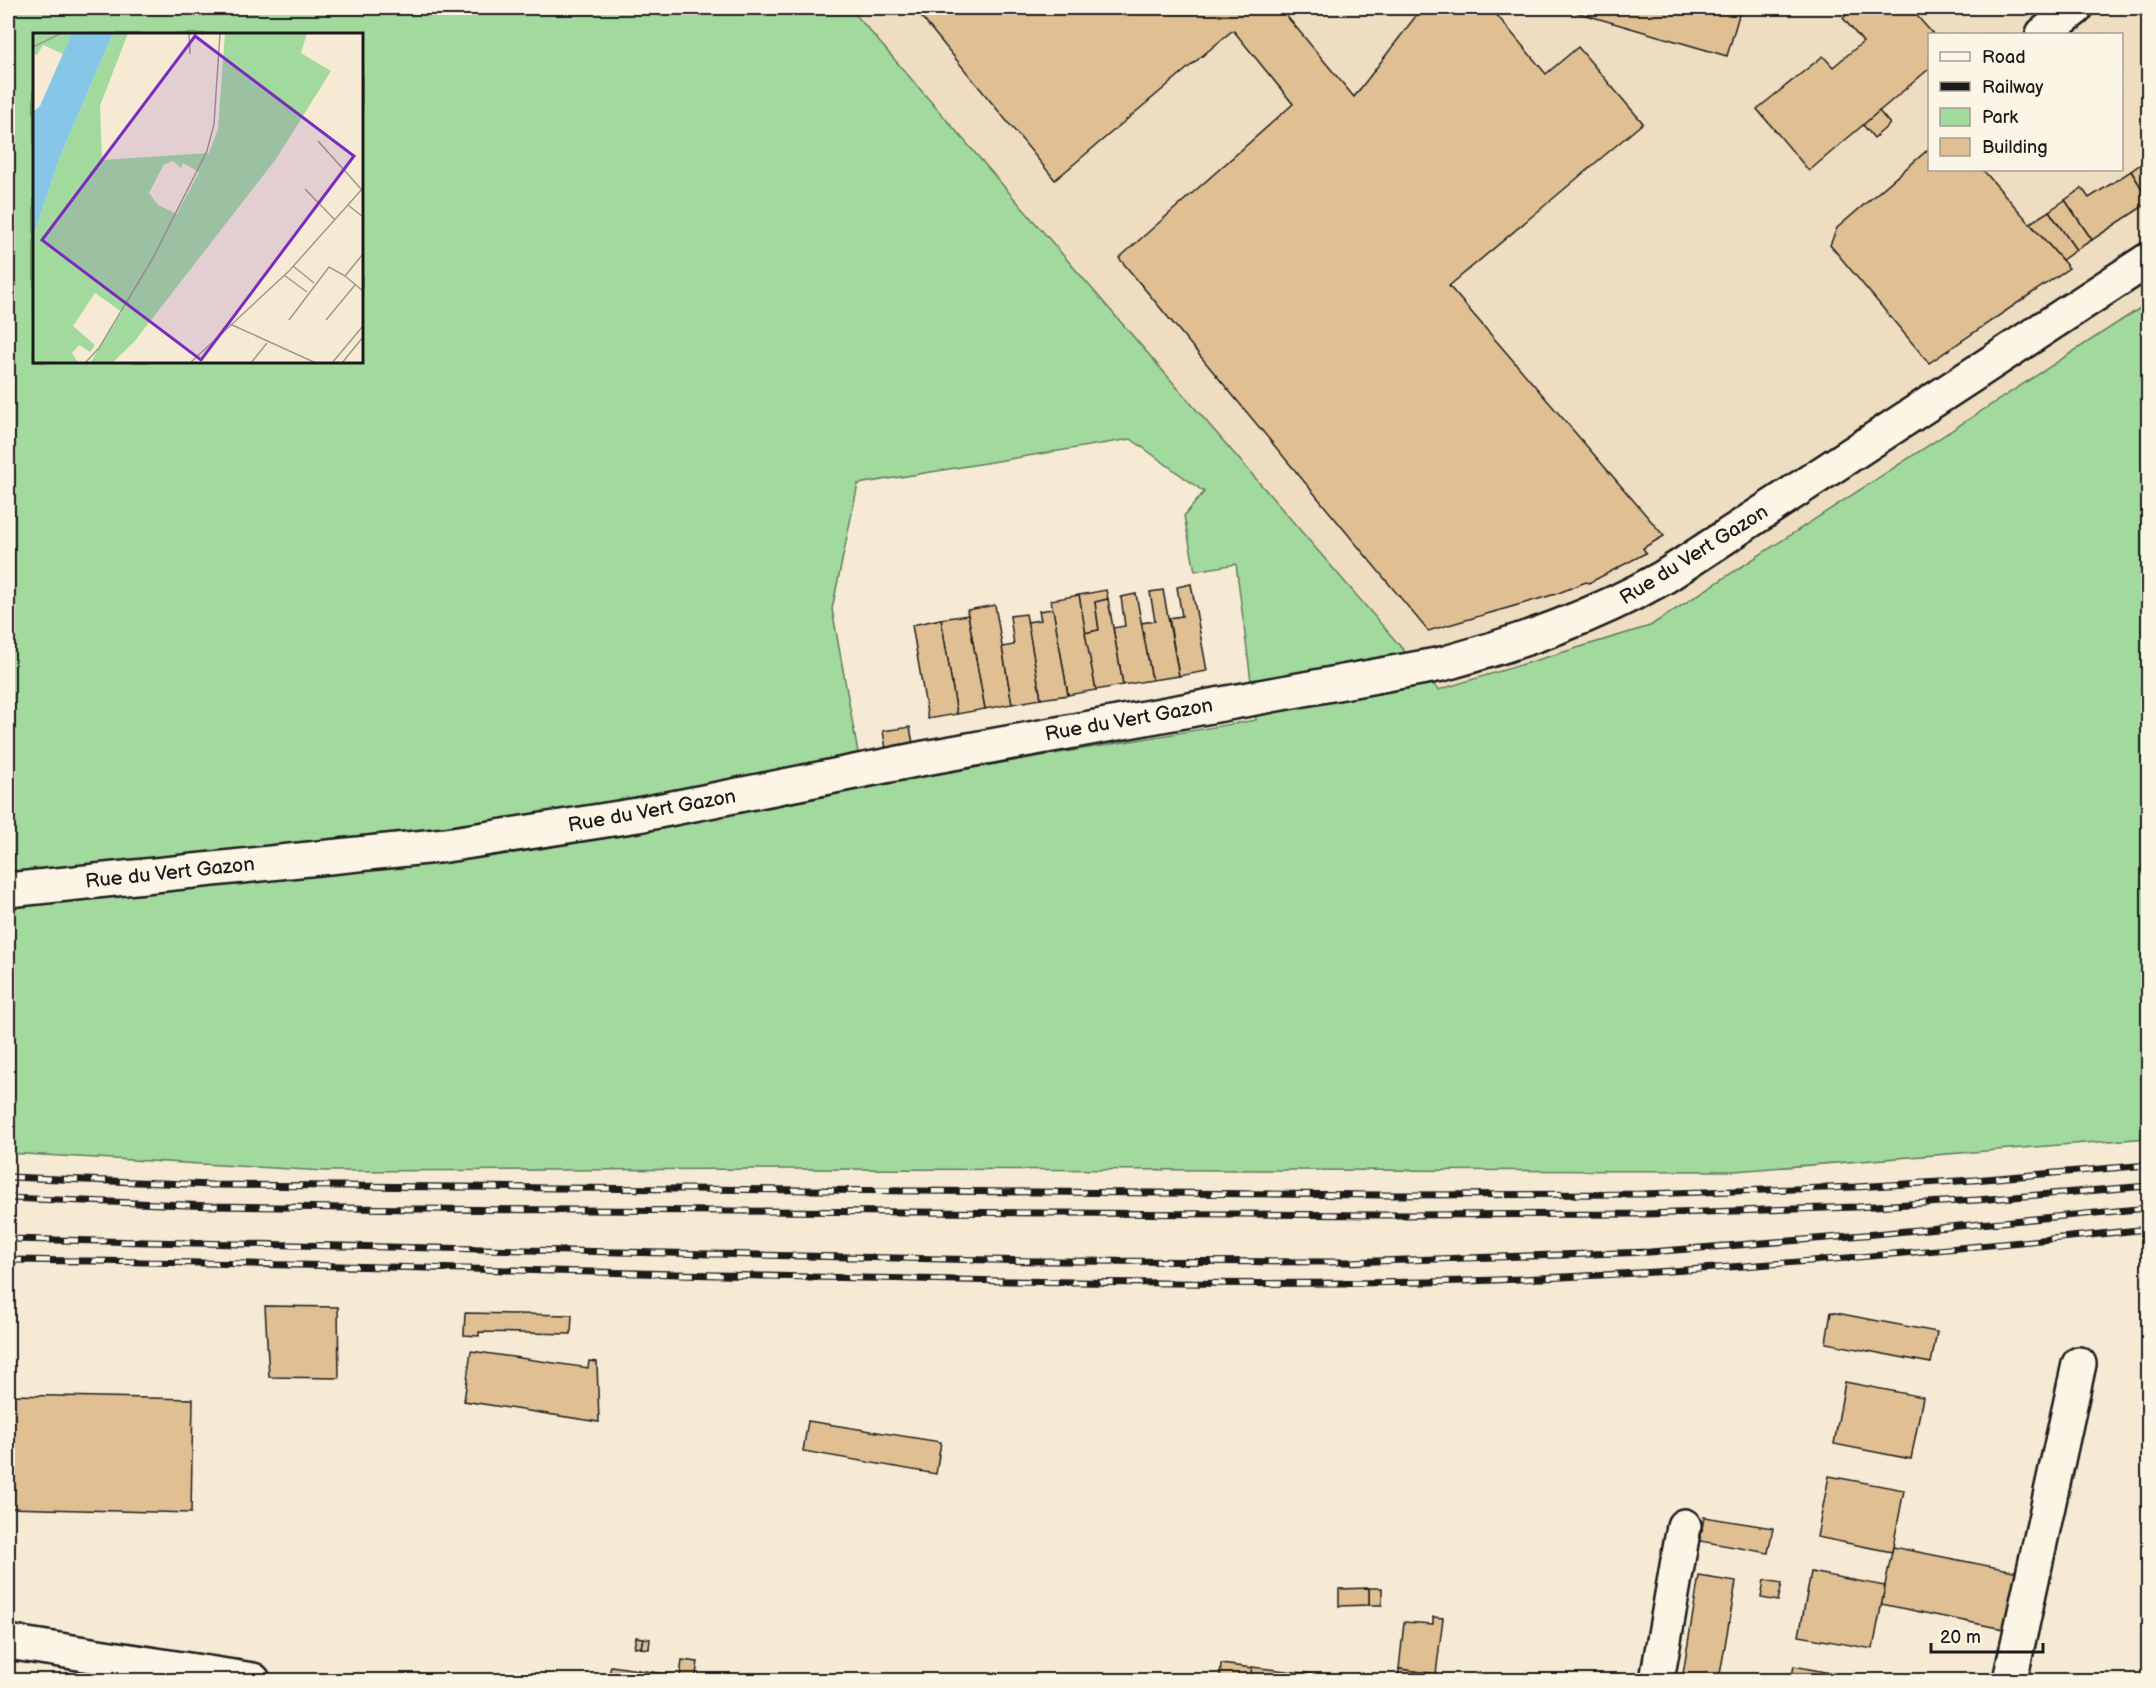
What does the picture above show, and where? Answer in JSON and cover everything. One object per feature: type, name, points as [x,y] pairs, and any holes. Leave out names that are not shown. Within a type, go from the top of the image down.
[{"type":"street","points":[[2044,33],[2076,8]]},
{"type":"street","name":"Rue du Vert Gazon","points":[[8,890],[446,844],[638,815],[925,758],[1442,664],[1476,654],[1532,637],[1588,616],[1664,577],[2148,260]]},
{"type":"street","points":[[2010,1680],[2079,1364]]},
{"type":"street","points":[[1657,1680],[1684,1526]]},
{"type":"street","points":[[8,1642],[253,1680]]},
{"type":"shaded area","points":[[850,8],[2148,8],[2148,303],[1650,626],[1438,690]]},
{"type":"green space","points":[[8,8],[850,8],[1438,690],[1650,626],[2148,303],[2148,1138],[1735,1171],[786,1169],[325,1171],[8,1153]],"holes":[[[1131,439],[1204,492],[1184,516],[1195,571],[1236,564],[1256,720],[864,786],[832,609],[858,484]]]},
{"type":"building","points":[[914,8],[1280,8],[1354,97],[1422,8],[1491,8],[1546,74],[1578,47],[1643,123],[1449,286],[1664,536],[1643,548],[1646,553],[1589,583],[1586,582],[1556,594],[1428,631],[1119,258],[1293,104],[1233,30],[1055,180]]},
{"type":"building","points":[[1565,8],[1741,8],[1727,56]]},
{"type":"building","points":[[1856,8],[1910,8],[1932,33],[1928,33],[1928,70],[1809,171],[1757,109],[1823,56],[1833,67],[1863,42],[1843,18]]},
{"type":"building","points":[[1879,111],[1890,124],[1874,138],[1863,125]]},
{"type":"building","points":[[1928,150],[1928,171],[1984,171],[2069,268],[1929,363],[1830,245],[1837,228]]},
{"type":"building","points":[[2148,159],[2148,199],[2131,171]]},
{"type":"building","points":[[2131,171],[2148,199],[2148,203],[2092,240],[2065,200],[2082,188],[2089,198]]},
{"type":"building","points":[[2065,200],[2092,240],[2076,250],[2049,211]]},
{"type":"building","points":[[2049,211],[2076,250],[2062,260],[2030,223]]},
{"type":"building","points":[[1191,584],[1207,671],[1179,676],[1169,618],[1182,616],[1177,587]]},
{"type":"building","points":[[1106,590],[1108,599],[1095,602],[1099,630],[1085,633],[1079,595]]},
{"type":"building","points":[[1163,590],[1179,676],[1152,680],[1141,623],[1155,621],[1150,592]]},
{"type":"building","points":[[1136,594],[1152,680],[1123,685],[1113,628],[1125,626],[1121,597]]},
{"type":"building","points":[[1079,595],[1096,690],[1068,695],[1051,600]]},
{"type":"building","points":[[1108,599],[1123,685],[1096,690],[1085,633],[1099,630],[1095,602]]},
{"type":"building","points":[[995,605],[1012,704],[985,709],[967,610]]},
{"type":"building","points":[[1053,609],[1068,695],[1041,699],[1027,622],[1041,620],[1039,611]]},
{"type":"building","points":[[1026,614],[1041,699],[1012,704],[1002,647],[1014,645],[1010,616]]},
{"type":"building","points":[[968,615],[985,709],[957,714],[941,619]]},
{"type":"building","points":[[941,619],[957,714],[928,719],[912,625]]},
{"type":"building","points":[[910,727],[913,744],[886,749],[883,731]]},
{"type":"building","points":[[265,1306],[338,1307],[339,1378],[269,1377]]},
{"type":"building","points":[[1831,1312],[1937,1332],[1931,1363],[1826,1343]]},
{"type":"building","points":[[465,1313],[572,1315],[571,1334],[479,1332],[479,1336],[464,1335]]},
{"type":"building","points":[[471,1351],[588,1368],[589,1361],[597,1362],[599,1422],[464,1401]]},
{"type":"building","points":[[1845,1382],[1923,1397],[1911,1459],[1834,1444]]},
{"type":"building","points":[[10,1395],[193,1399],[191,1513],[8,1508]]},
{"type":"building","points":[[808,1421],[941,1442],[936,1474],[803,1451]]},
{"type":"building","points":[[1829,1476],[1904,1490],[1892,1552],[1817,1537]]},
{"type":"building","points":[[1704,1517],[1773,1528],[1768,1553],[1700,1541]]},
{"type":"building","points":[[1893,1547],[2024,1573],[2013,1631],[1881,1604]]},
{"type":"building","points":[[1811,1572],[1885,1586],[1873,1649],[1799,1636]]},
{"type":"building","points":[[1699,1576],[1736,1582],[1719,1680],[1682,1680]]},
{"type":"building","points":[[1764,1580],[1782,1583],[1778,1601],[1761,1598]]},
{"type":"building","points":[[1369,1588],[1382,1588],[1382,1605],[1369,1605]]},
{"type":"building","points":[[1369,1588],[1369,1605],[1339,1606],[1339,1589]]},
{"type":"building","points":[[1433,1617],[1443,1618],[1436,1674],[1399,1669],[1404,1622],[1433,1624]]},
{"type":"building","points":[[636,1637],[643,1638],[641,1648],[634,1647]]},
{"type":"building","points":[[643,1638],[650,1639],[649,1649],[641,1648]]},
{"type":"building","points":[[682,1660],[698,1662],[695,1680],[665,1680],[665,1674],[680,1677]]},
{"type":"building","points":[[1221,1664],[1252,1668],[1250,1680],[1220,1680]]},
{"type":"building","points":[[611,1666],[638,1670],[637,1680],[608,1680]]},
{"type":"building","points":[[1794,1666],[1866,1680],[1791,1680]]},
{"type":"building","points":[[1252,1667],[1311,1674],[1310,1680],[1250,1680]]},
{"type":"building","points":[[1399,1669],[1436,1674],[1436,1680],[1398,1680]]},
{"type":"building","points":[[638,1670],[665,1674],[665,1680],[637,1680]]},
{"type":"railway","points":[[8,1177],[213,1185],[1386,1195],[1643,1194],[1855,1187],[1974,1180],[2148,1165]]},
{"type":"railway","points":[[8,1198],[212,1206],[413,1209],[1386,1215],[1645,1214],[1857,1207],[2148,1186]]},
{"type":"railway","points":[[8,1239],[1038,1261],[1346,1262],[1650,1252],[1864,1235],[2148,1208]]},
{"type":"railway","points":[[8,1260],[1041,1282],[1429,1282],[1609,1275],[1789,1263],[2148,1229]]}]
